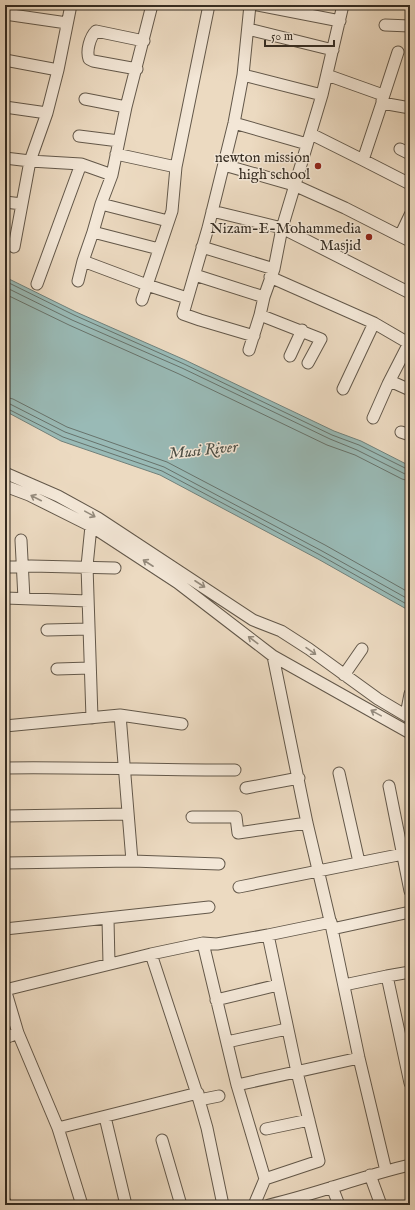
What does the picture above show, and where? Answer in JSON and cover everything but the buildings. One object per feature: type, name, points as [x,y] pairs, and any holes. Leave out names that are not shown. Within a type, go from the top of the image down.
[{"type":"street","points":[[14,247],[30,161],[47,113],[58,70],[71,5]]},
{"type":"street","points":[[78,281],[101,204],[112,175],[126,107],[137,69],[152,5]]},
{"type":"street","points":[[142,300],[172,211],[176,167],[209,5]]},
{"type":"street","points":[[250,5],[243,75],[234,123],[195,275],[183,314],[254,336]]},
{"type":"street","points":[[258,5],[287,8],[340,21]]},
{"type":"street","points":[[249,350],[272,273],[282,228],[294,185],[322,95],[343,5]]},
{"type":"street","points":[[5,14],[67,22]]},
{"type":"street","points":[[385,25],[410,26]]},
{"type":"street","points":[[248,29],[333,50]]},
{"type":"street","points":[[137,69],[93,61],[89,59],[88,51],[96,31],[144,41]]},
{"type":"street","points":[[363,160],[398,52]]},
{"type":"street","points":[[5,60],[58,70]]},
{"type":"street","points":[[243,75],[322,95]]},
{"type":"street","points":[[327,75],[383,99],[410,108]]},
{"type":"street","points":[[85,99],[126,107]]},
{"type":"street","points":[[5,107],[47,113]]},
{"type":"street","points":[[234,123],[309,139],[363,160],[410,184]]},
{"type":"street","points":[[79,136],[119,141]]},
{"type":"street","points":[[116,154],[176,167]]},
{"type":"street","points":[[5,158],[81,164],[112,175]]},
{"type":"street","points":[[37,284],[81,164]]},
{"type":"street","points":[[224,165],[294,185],[345,208],[410,242]]},
{"type":"street","points":[[5,202],[22,204]]},
{"type":"street","points":[[101,204],[168,221]]},
{"type":"street","points":[[212,211],[282,228],[410,293]]},
{"type":"street","points":[[400,236],[410,215]]},
{"type":"street","points":[[93,232],[159,249]]},
{"type":"street","points":[[202,247],[272,273],[374,323],[410,343],[373,418]]},
{"type":"street","points":[[84,261],[147,285],[188,298]]},
{"type":"street","points":[[195,275],[264,297]]},
{"type":"street","points":[[260,315],[302,330],[321,339],[308,363]]},
{"type":"street","points":[[343,389],[374,323]]},
{"type":"street","points":[[290,356],[302,330]]},
{"type":"street","points":[[390,381],[410,390]]},
{"type":"street","points":[[5,473],[58,496],[98,518],[181,578],[273,656],[410,733]]},
{"type":"street","points":[[5,486],[29,495],[91,526],[253,620],[281,631],[309,649],[378,699],[408,716],[410,694]]},
{"type":"street","points":[[91,526],[87,566],[92,718]]},
{"type":"street","points":[[21,540],[24,599]]},
{"type":"street","points":[[5,567],[87,566],[115,568]]},
{"type":"street","points":[[5,598],[88,601]]},
{"type":"street","points":[[47,630],[89,629]]},
{"type":"street","points":[[344,675],[362,649]]},
{"type":"street","points":[[273,656],[307,823],[332,926],[359,1058],[386,1171]]},
{"type":"street","points":[[57,669],[90,668]]},
{"type":"street","points":[[120,716],[132,861]]},
{"type":"street","points":[[5,726],[120,716],[182,724]]},
{"type":"street","points":[[5,768],[55,767],[235,770]]},
{"type":"street","points":[[339,773],[359,862]]},
{"type":"street","points":[[246,788],[299,778]]},
{"type":"street","points":[[389,786],[410,891]]},
{"type":"street","points":[[5,816],[128,814]]},
{"type":"street","points":[[192,817],[236,817],[238,833],[307,823]]},
{"type":"street","points":[[239,887],[403,854]]},
{"type":"street","points":[[5,863],[132,861],[219,864]]},
{"type":"street","points":[[5,929],[209,908]]},
{"type":"street","points":[[82,1205],[58,1128],[18,1033],[5,989],[151,954],[203,944],[217,944],[410,912]]},
{"type":"street","points":[[108,919],[109,964]]},
{"type":"street","points":[[265,1179],[319,1161],[287,1029],[268,936]]},
{"type":"street","points":[[203,944],[237,1085],[265,1179],[254,1205]]},
{"type":"street","points":[[151,954],[207,1128],[223,1205]]},
{"type":"street","points":[[344,985],[410,972]]},
{"type":"street","points":[[388,976],[410,1083]]},
{"type":"street","points":[[216,1000],[278,985]]},
{"type":"street","points":[[227,1042],[287,1029]]},
{"type":"street","points":[[5,1038],[18,1033]]},
{"type":"street","points":[[237,1085],[359,1058]]},
{"type":"street","points":[[58,1128],[198,1097],[219,1096]]},
{"type":"street","points":[[105,1117],[126,1205]]},
{"type":"street","points":[[266,1129],[309,1120]]},
{"type":"street","points":[[162,1140],[181,1205]]},
{"type":"street","points":[[269,1205],[298,1202],[332,1187],[370,1175],[410,1165]]},
{"type":"street","points":[[370,1175],[381,1205]]},
{"type":"street","points":[[332,1187],[339,1205]]},
{"type":"water","name":"Musi River","points":[[5,277],[76,312],[185,360],[334,431],[361,441],[410,466],[410,611],[318,559],[160,475],[61,441],[5,411]]},
{"type":"place","name":"newton mission high school","points":[[318,166]]},
{"type":"place","name":"Nizam-E-Mohammedia Masjid","points":[[369,237]]}]
